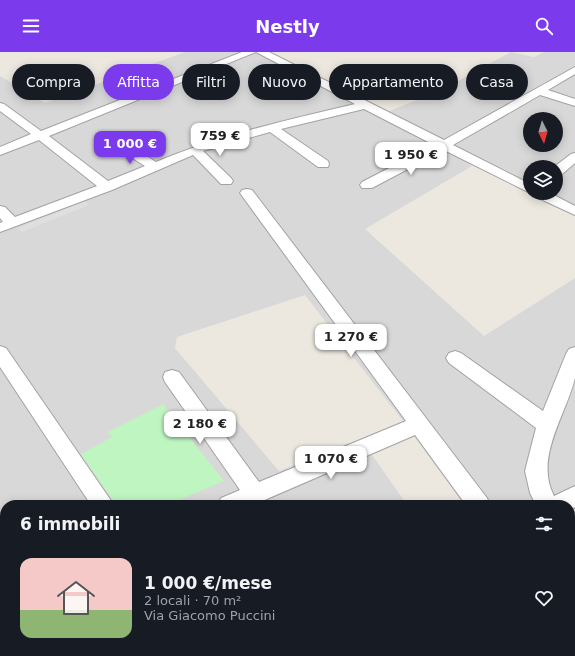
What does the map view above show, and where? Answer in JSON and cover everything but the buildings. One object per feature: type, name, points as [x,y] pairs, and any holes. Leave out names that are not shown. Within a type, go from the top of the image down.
[{"type":"street","points":[[0,151],[251,52]]},
{"type":"street","points":[[261,52],[523,185]]},
{"type":"street","points":[[367,185],[444,145],[539,91],[573,74]]},
{"type":"street","points":[[539,91],[575,104]]},
{"type":"street","points":[[0,210],[6,225],[107,187],[195,150],[272,128],[365,105]]},
{"type":"street","points":[[0,106],[107,187]]},
{"type":"street","points":[[272,128],[323,164]]},
{"type":"street","points":[[117,143],[156,166]]},
{"type":"street","points":[[195,150],[226,181]]},
{"type":"street","points":[[563,166],[575,157]]},
{"type":"street","points":[[247,193],[475,500]]},
{"type":"street","points":[[553,200],[575,211]]},
{"type":"street","points":[[0,353],[100,500]]},
{"type":"street","points":[[544,500],[541,493],[536,471],[547,425],[575,354]]},
{"type":"street","points":[[455,358],[547,425]]},
{"type":"street","points":[[172,378],[255,494]]},
{"type":"street","points":[[241,500],[420,424]]},
{"type":"shaded area","points":[[185,52],[255,52],[279,64],[248,64],[248,100],[321,100],[321,86],[329,90],[329,100],[349,100],[379,115],[417,100],[458,100],[458,81],[466,77],[466,100],[528,100],[528,64],[489,64],[511,52],[534,57],[544,52],[575,52],[575,206],[562,200],[563,160],[523,160],[523,182],[459,157],[472,166],[365,229],[484,336],[575,278],[575,500],[460,500],[403,421],[305,295],[177,337],[175,348],[279,471],[361,439],[404,500],[0,500],[0,76],[12,83],[12,100],[40,100],[45,103],[53,100],[95,100],[95,85],[103,82],[103,100],[174,100],[174,64],[152,64]]},
{"type":"shaded area","points":[[85,201],[89,205],[22,232],[18,228]]},
{"type":"green space","points":[[163,404],[224,481],[179,500],[113,500],[81,454],[112,437],[108,432]]}]
